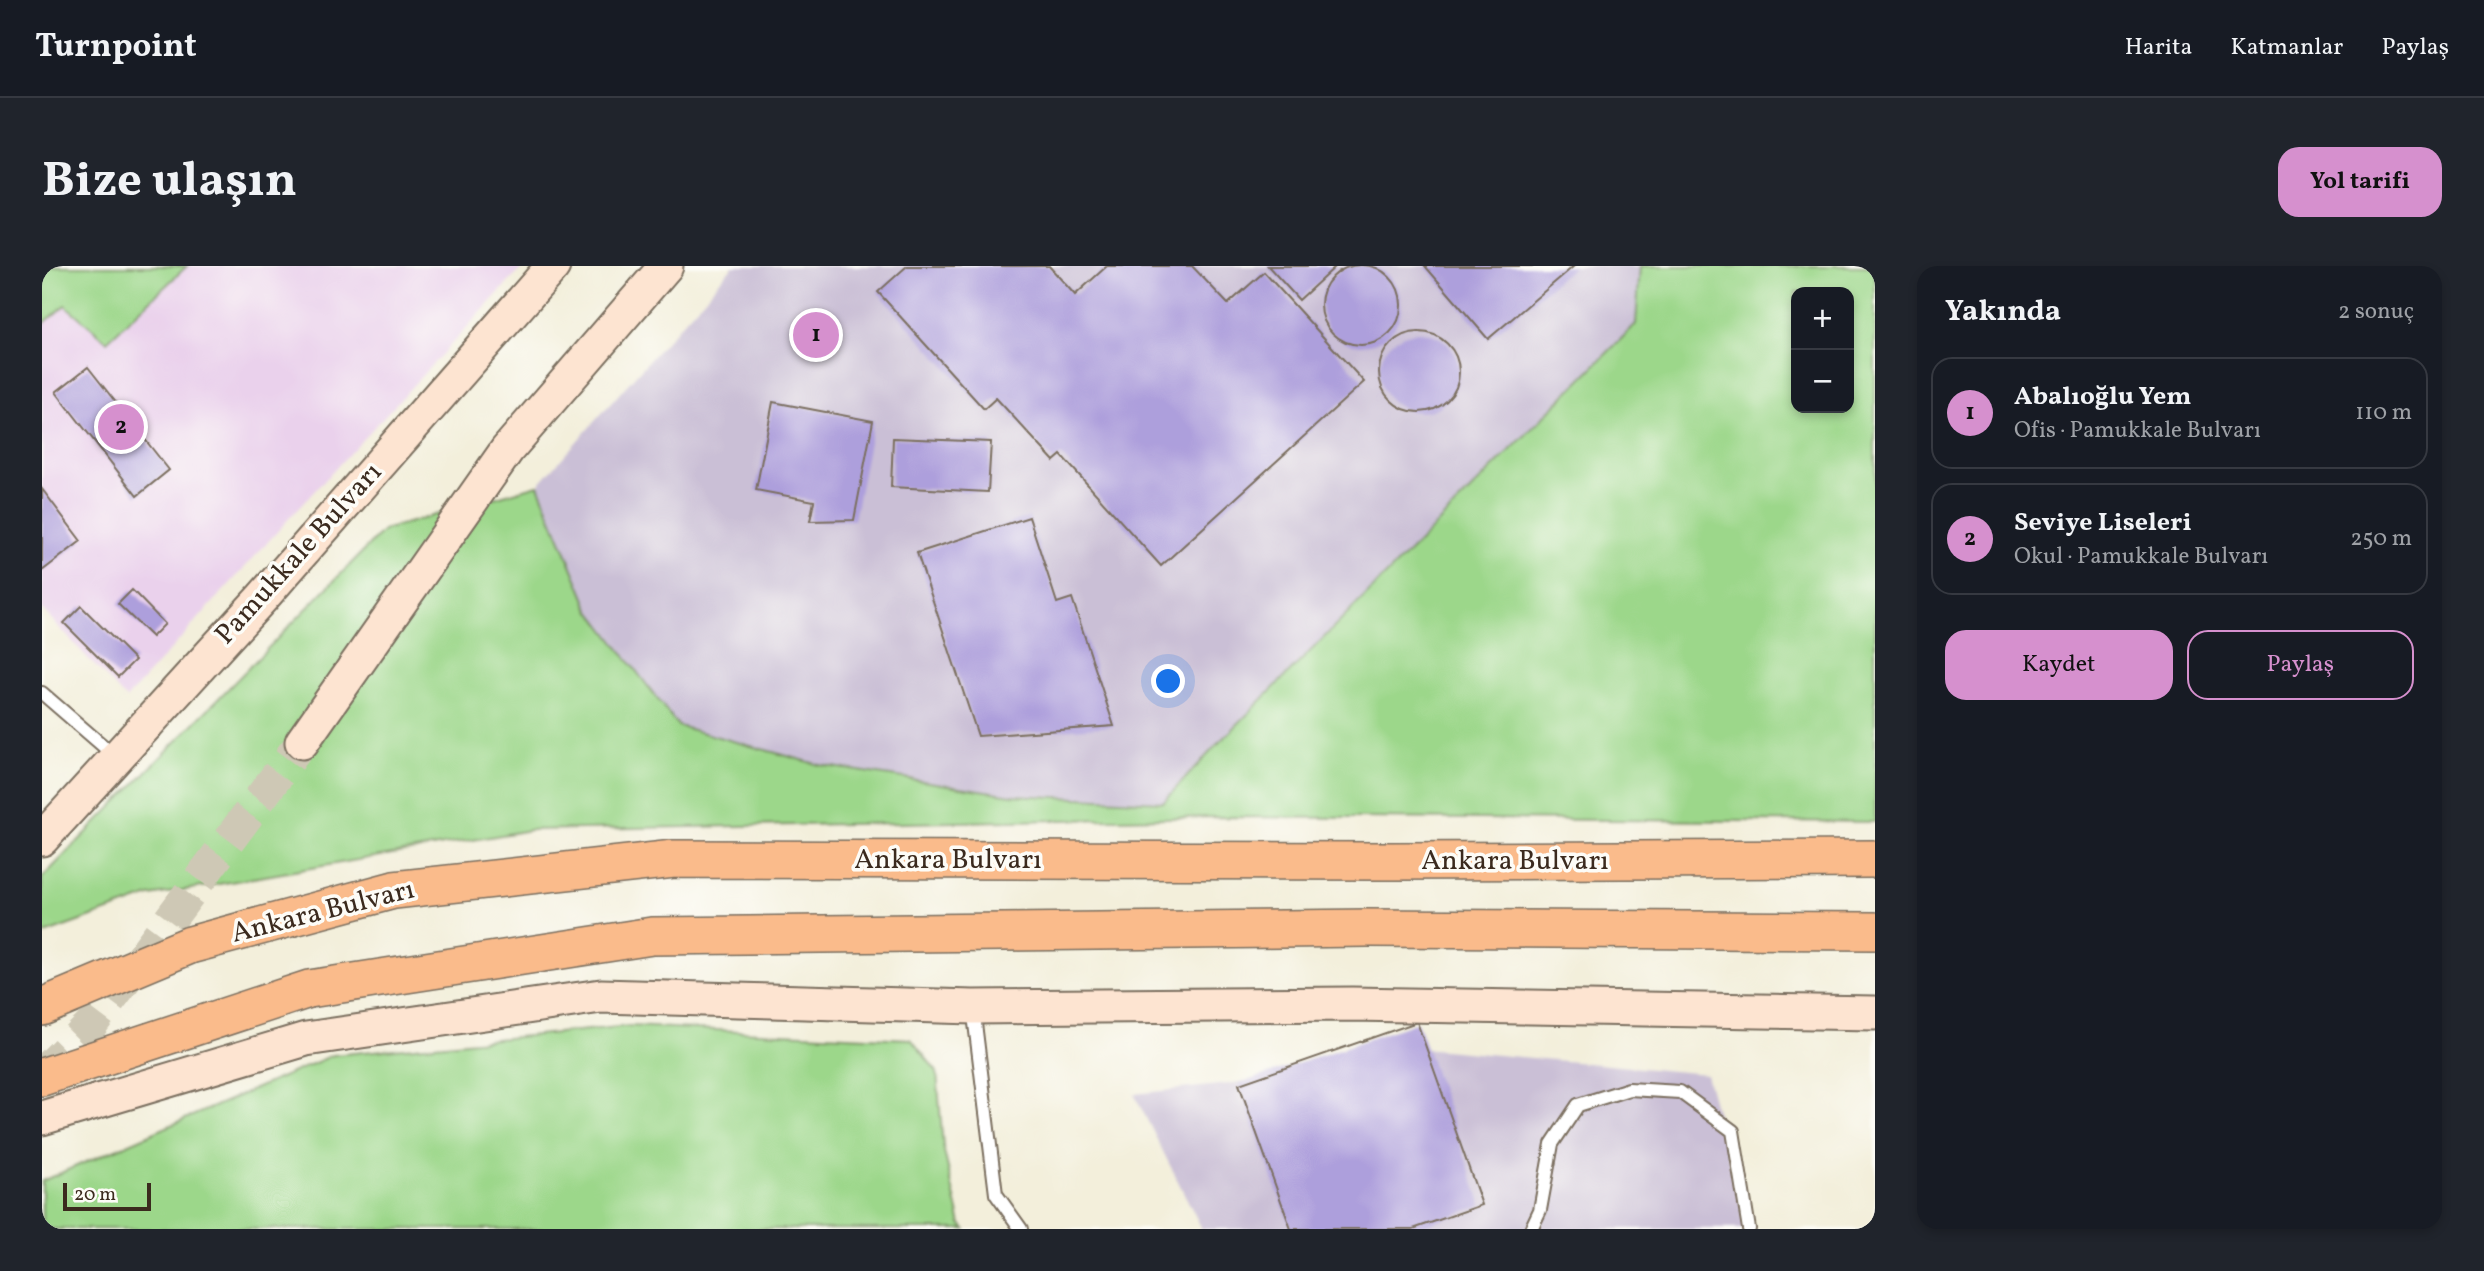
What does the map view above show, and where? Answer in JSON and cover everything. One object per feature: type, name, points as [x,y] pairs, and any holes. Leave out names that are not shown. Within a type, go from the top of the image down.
[{"type":"main road","name":"Pamukkale Bulvarı","points":[[42,839],[262,598],[553,266]]},
{"type":"main road","points":[[302,742],[507,450],[666,266]]},
{"type":"main road","name":"Ankara Bulvarı","points":[[42,1007],[190,945],[394,890],[674,859],[1875,859]]},
{"type":"main road","points":[[42,1077],[309,989],[652,936],[1368,928],[1875,931]]},
{"type":"main road","points":[[42,1118],[306,1039],[601,996],[973,1007],[1352,1004],[1875,1013]]},
{"type":"lane","points":[[42,693],[116,757]]},
{"type":"lane","points":[[973,1007],[996,1194],[1021,1229]]},
{"type":"lane","points":[[1531,1229],[1540,1210],[1552,1144],[1578,1105],[1629,1089],[1680,1093],[1733,1131],[1749,1229]]},
{"type":"shaded area","points":[[187,266],[524,266],[294,513],[126,699],[42,609],[42,325],[65,305],[107,341]]},
{"type":"shaded area","points":[[733,266],[1640,266],[1637,324],[1163,802],[1012,795],[820,765],[678,726],[590,610],[538,485]]},
{"type":"shaded area","points":[[1411,1047],[1706,1074],[1748,1229],[1202,1229],[1134,1094],[1229,1084]]},
{"type":"green space","points":[[42,266],[187,266],[107,341],[65,305],[42,325]]},
{"type":"green space","points":[[1640,266],[1875,266],[1875,822],[1218,817],[530,830],[150,896],[42,935],[42,878],[384,530],[538,485],[590,610],[678,726],[820,765],[1012,795],[1163,802],[1636,324]]},
{"type":"green space","points":[[629,1026],[911,1039],[937,1072],[943,1147],[961,1224],[965,1229],[42,1229],[42,1181],[333,1055]]},
{"type":"building","points":[[1353,265],[1369,265],[1390,276],[1401,297],[1401,313],[1390,334],[1369,345],[1353,345],[1339,339],[1327,327],[1321,313],[1321,297],[1327,283],[1339,271]]},
{"type":"building","points":[[907,266],[1049,266],[1075,295],[1107,266],[1192,266],[1228,304],[1264,272],[1364,382],[1161,566],[1061,455],[1054,461],[996,398],[984,409],[878,292]]},
{"type":"building","points":[[1268,266],[1336,266],[1299,300]]},
{"type":"building","points":[[1425,266],[1574,266],[1488,339]]},
{"type":"building","points":[[1411,332],[1427,332],[1448,343],[1459,364],[1459,380],[1448,401],[1427,412],[1411,412],[1397,406],[1385,394],[1379,380],[1379,364],[1385,350],[1397,338]]},
{"type":"building","points":[[88,367],[169,470],[137,496],[56,392]]},
{"type":"building","points":[[773,402],[873,421],[854,520],[810,521],[814,501],[756,490]]},
{"type":"building","points":[[893,438],[991,442],[988,492],[891,487]]},
{"type":"building","points":[[42,489],[81,541],[42,571]]},
{"type":"building","points":[[1029,517],[1057,603],[1072,598],[1114,726],[978,736],[917,553]]},
{"type":"building","points":[[132,590],[165,624],[152,637],[118,604]]},
{"type":"building","points":[[81,606],[135,660],[118,677],[64,623]]},
{"type":"building","points":[[1417,1022],[1482,1205],[1413,1229],[1291,1229],[1239,1084]]},
{"type":"tunnel","points":[[42,1074],[92,1024],[302,742]]},
{"type":"place","name":"Abalıoğlu Yem","points":[[816,335]]},
{"type":"place","name":"Seviye Liseleri","points":[[121,427]]}]
